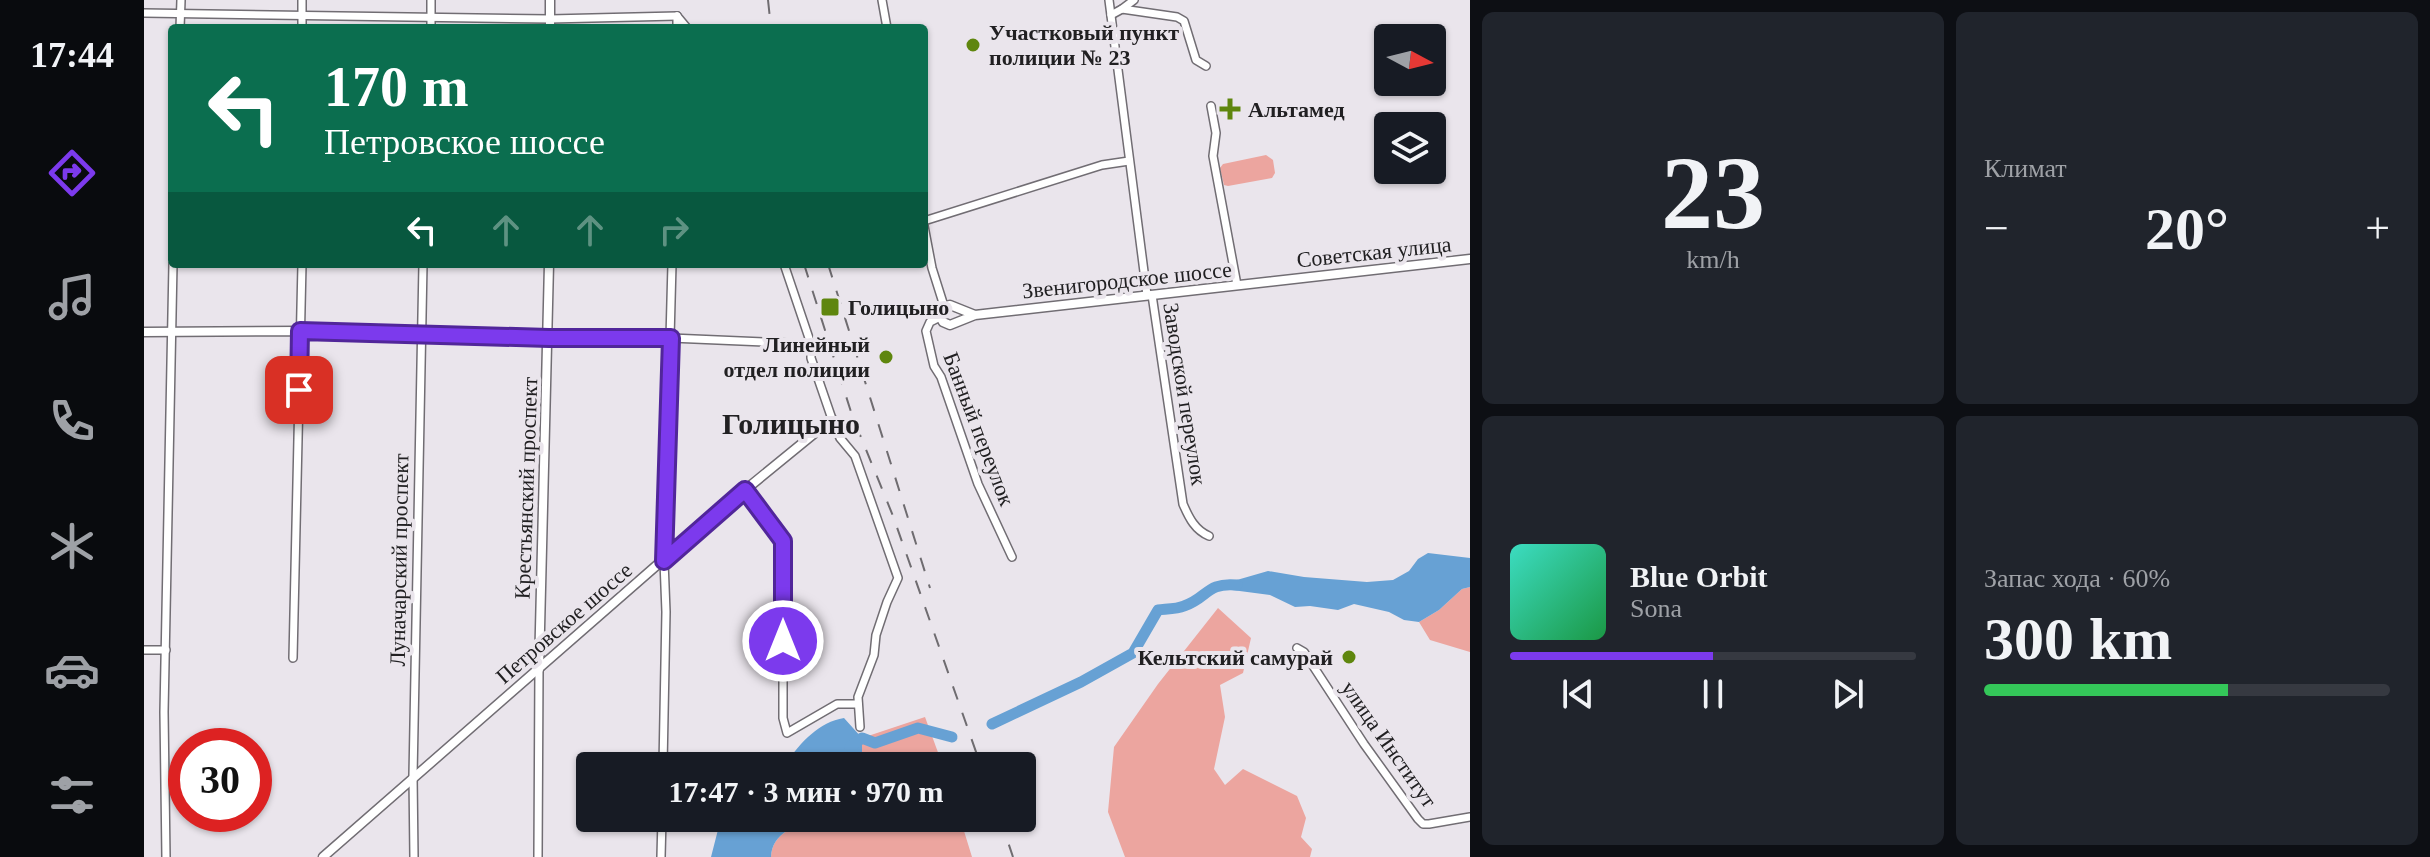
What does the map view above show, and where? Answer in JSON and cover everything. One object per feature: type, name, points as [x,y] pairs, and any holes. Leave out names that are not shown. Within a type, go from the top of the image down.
[{"type":"street","points":[[180,24],[181,0]]},
{"type":"street","points":[[302,0],[302,24]]},
{"type":"street","points":[[431,0],[431,24]]},
{"type":"street","points":[[550,0],[550,23]]},
{"type":"street","points":[[882,0],[886,24]]},
{"type":"street","name":"Заводской переулок","points":[[1109,0],[1129,161],[1183,504],[1192,522],[1209,536]]},
{"type":"street","points":[[1111,15],[1134,0]]},
{"type":"street","points":[[1122,9],[1177,17],[1184,21],[1196,60],[1206,66]]},
{"type":"street","points":[[144,13],[550,23],[677,16]]},
{"type":"street","points":[[677,16],[677,24]]},
{"type":"street","points":[[677,16],[684,24]]},
{"type":"street","points":[[1211,106],[1216,133],[1213,156],[1237,285]]},
{"type":"street","points":[[928,223],[1102,165],[1129,161]]},
{"type":"street","points":[[928,246],[944,306]]},
{"type":"street","name":"Советская улица","points":[[1282,280],[1470,259]]},
{"type":"street","points":[[166,857],[166,650],[173,268]]},
{"type":"street","points":[[293,658],[302,268]]},
{"type":"street","name":"Луначарский проспект","points":[[414,857],[423,268]]},
{"type":"street","name":"Крестьянский проспект","points":[[538,857],[539,669],[549,268]]},
{"type":"street","points":[[663,752],[664,561],[672,268]]},
{"type":"street","points":[[785,268],[832,419],[840,438],[855,456],[898,578],[887,602],[876,635],[874,655],[865,675],[858,704],[860,727]]},
{"type":"street","name":"Звенигородское шоссе","points":[[975,315],[1282,280]]},
{"type":"street","points":[[952,305],[975,315],[946,324],[940,317],[940,311],[944,306],[952,305]]},
{"type":"street","points":[[956,323],[960,316],[957,308]]},
{"type":"street","name":"Банный переулок","points":[[940,317],[930,322],[926,331],[932,361],[941,377],[978,484],[1012,557]]},
{"type":"street","points":[[144,332],[420,333],[811,344]]},
{"type":"street","name":"Петровское шоссе","points":[[323,857],[745,490],[832,419]]},
{"type":"street","points":[[745,490],[783,541],[783,718],[787,733],[837,704],[858,704]]},
{"type":"street","name":"улица Институт","points":[[1297,648],[1304,652],[1364,744],[1423,824],[1470,817]]},
{"type":"street","points":[[144,650],[166,650]]},
{"type":"street","points":[[661,857],[662,832]]},
{"type":"shaded area","points":[[1266,155],[1273,160],[1275,173],[1272,178],[1224,185],[1220,168],[1223,164]]},
{"type":"shaded area","points":[[1470,587],[1470,652],[1430,640],[1419,622],[1439,610],[1462,589]]},
{"type":"shaded area","points":[[1218,608],[1251,638],[1243,673],[1220,685],[1225,717],[1214,769],[1225,785],[1243,769],[1297,796],[1306,818],[1301,837],[1312,849],[1310,857],[1125,857],[1108,812],[1114,747],[1158,684]]},
{"type":"shaded area","points":[[925,717],[938,752],[862,752],[862,738]]},
{"type":"shaded area","points":[[786,832],[964,832],[972,857],[771,857],[780,836]]},
{"type":"water","points":[[1428,553],[1470,558],[1470,587],[1462,589],[1439,610],[1419,622],[1354,604],[1338,610],[1295,607],[1270,595],[1232,590],[1223,584],[1268,571],[1367,582],[1393,580],[1409,571],[1418,559]]},
{"type":"water","points":[[844,718],[862,738],[862,752],[795,752],[811,734]]},
{"type":"water","points":[[717,832],[786,832],[776,842],[771,857],[711,857]]},
{"type":"waterway","points":[[992,724],[1081,682],[1133,653],[1158,610],[1192,603],[1219,586],[1237,585]]},
{"type":"waterway","points":[[850,747],[862,738],[875,743],[918,728],[952,737]]},
{"type":"railway","points":[[768,0],[771,24]]},
{"type":"railway","points":[[805,268],[852,415],[893,516],[976,752]]},
{"type":"railway","points":[[829,268],[930,588]]},
{"type":"railway","points":[[1005,832],[1013,857]]},
{"type":"place","name":"Участковый пункт полиции № 23","points":[[973,45]]},
{"type":"place","name":"Альтамед","points":[[1230,109]]},
{"type":"place","name":"Голицыно","points":[[830,307]]},
{"type":"place","name":"Линейный отдел полиции","points":[[886,357]]},
{"type":"place","name":"Кельтский самурай","points":[[1349,657]]},
{"type":"district","name":"Голицыно","points":[[791,423]]},
{"type":"route","points":[[299,390],[300,331],[671,338],[664,561],[745,490],[783,541],[783,641]]}]
